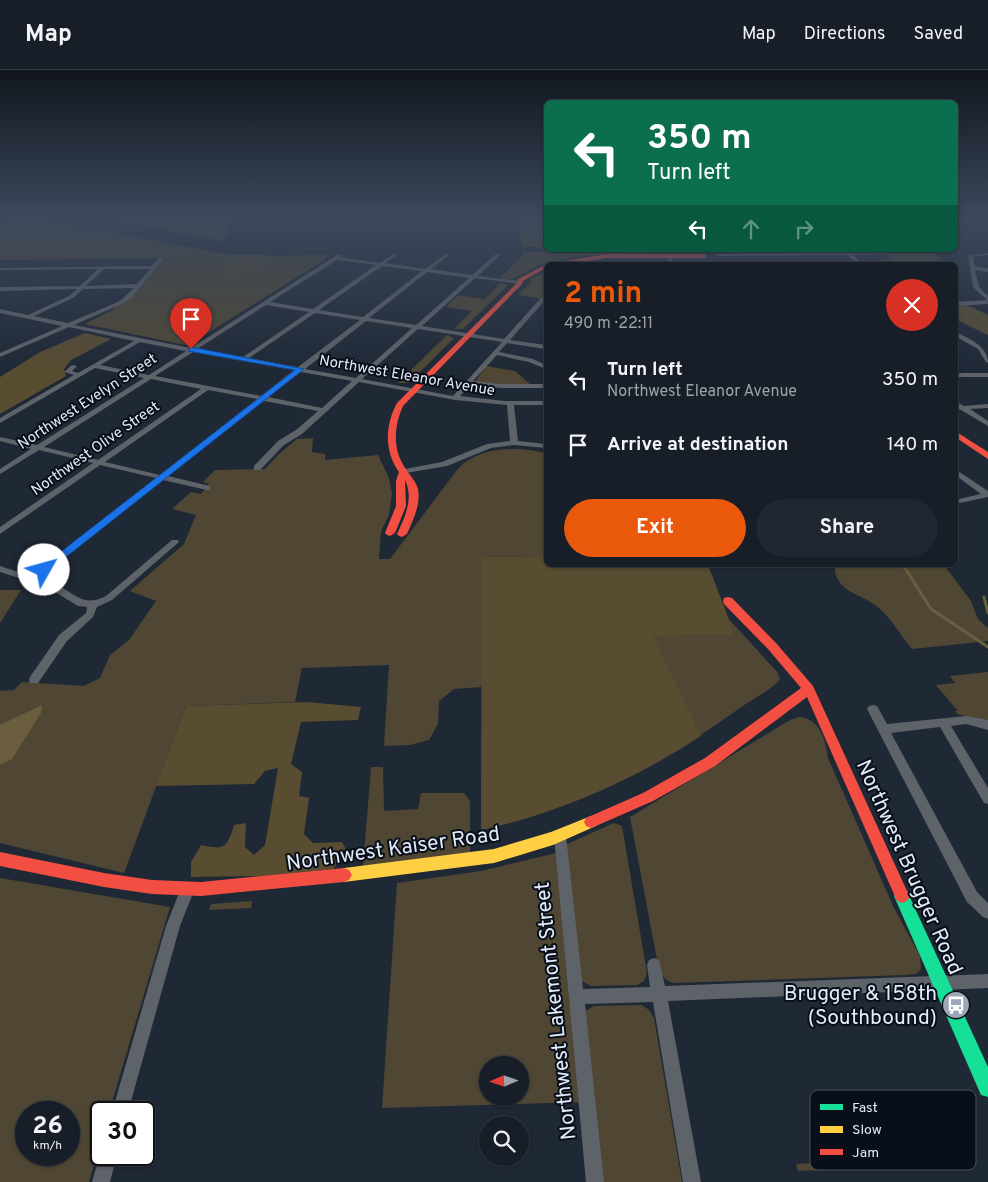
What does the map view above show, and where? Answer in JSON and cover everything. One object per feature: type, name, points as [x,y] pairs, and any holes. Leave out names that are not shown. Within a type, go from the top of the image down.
[{"type":"street","points":[[28,317],[71,297],[102,268]]},
{"type":"street","points":[[0,269],[108,268]]},
{"type":"street","points":[[0,355],[12,348],[122,302],[153,268]]},
{"type":"street","name":"Northwest Evelyn Street","points":[[0,472],[320,268]]},
{"type":"street","points":[[244,359],[376,268]]},
{"type":"street","points":[[411,268],[520,283]]},
{"type":"street","points":[[32,579],[430,268]]},
{"type":"street","points":[[257,468],[281,443],[297,433],[483,268]]},
{"type":"street","points":[[396,533],[409,520],[413,496],[411,480],[403,472],[390,443],[392,422],[400,405],[520,283],[524,276],[544,268]]},
{"type":"street","points":[[988,270],[972,268],[976,287],[988,301]]},
{"type":"street","points":[[0,288],[138,286]]},
{"type":"street","points":[[455,398],[543,299]]},
{"type":"street","points":[[958,304],[988,301]]},
{"type":"street","points":[[264,303],[544,347]]},
{"type":"street","name":"Northwest Eleanor Avenue","points":[[0,312],[139,340],[455,398],[510,404],[544,403]]},
{"type":"street","points":[[958,336],[980,348],[988,361]]},
{"type":"street","points":[[0,421],[139,340]]},
{"type":"street","points":[[0,346],[12,348]]},
{"type":"street","points":[[496,353],[531,360],[544,366]]},
{"type":"street","points":[[74,366],[67,372],[80,375]]},
{"type":"street","points":[[94,366],[323,410]]},
{"type":"street","points":[[958,375],[988,375]]},
{"type":"street","points":[[470,383],[501,386],[544,386]]},
{"type":"street","name":"Northwest Olive Street","points":[[0,532],[206,388]]},
{"type":"street","points":[[510,404],[514,443]]},
{"type":"street","points":[[958,406],[988,406]]},
{"type":"street","points":[[958,407],[988,424]]},
{"type":"street","points":[[958,435],[988,456]]},
{"type":"street","points":[[0,439],[207,488]]},
{"type":"street","points":[[403,472],[444,464],[490,446],[514,443],[544,446]]},
{"type":"street","points":[[958,473],[988,495]]},
{"type":"street","points":[[958,501],[988,495]]},
{"type":"street","points":[[34,680],[63,638],[92,610],[175,542]]},
{"type":"street","points":[[0,570],[32,579],[59,590],[77,603],[92,610]]},
{"type":"street","name":"Northwest Brugger Road","points":[[728,601],[772,646],[809,689],[988,1088]]},
{"type":"street","name":"Northwest Kaiser Road","points":[[0,859],[104,880],[152,887],[188,888],[253,885],[468,861],[494,856],[560,836],[606,818],[691,774],[809,689]]},
{"type":"street","points":[[873,709],[972,897],[988,912]]},
{"type":"street","points":[[884,729],[966,720],[988,725]]},
{"type":"street","points":[[943,723],[988,799]]},
{"type":"street","name":"Northwest Lakemont Street","points":[[560,836],[594,1182]]},
{"type":"street","points":[[123,1101],[174,926],[188,888]]},
{"type":"street","points":[[654,965],[692,1182]]},
{"type":"street","points":[[576,997],[988,981]]},
{"type":"street","points":[[101,1182],[105,1166]]},
{"type":"shaded area","points":[[152,268],[311,268],[190,344],[185,345],[85,324],[116,308],[111,307],[123,300]]},
{"type":"shaded area","points":[[226,268],[258,268],[249,272],[224,273]]},
{"type":"shaded area","points":[[510,268],[534,268],[513,279],[499,278]]},
{"type":"shaded area","points":[[544,273],[544,299],[518,295],[532,281],[529,280]]},
{"type":"shaded area","points":[[501,283],[508,285],[463,329],[454,329],[472,311],[446,307],[458,295],[485,299]]},
{"type":"shaded area","points":[[967,305],[988,315],[988,335],[958,320],[958,306]]},
{"type":"shaded area","points":[[85,333],[111,339],[71,360],[64,369],[66,376],[0,414],[0,377],[40,352]]},
{"type":"shaded area","points":[[447,335],[454,338],[409,383],[398,383]]},
{"type":"shaded area","points":[[486,366],[515,371],[532,386],[475,382]]},
{"type":"shaded area","points":[[313,438],[312,452],[325,454],[325,460],[378,455],[389,478],[392,493],[389,515],[381,531],[379,559],[390,559],[457,470],[466,462],[476,456],[498,450],[523,449],[544,453],[544,556],[482,557],[482,638],[483,636],[735,635],[728,618],[778,673],[780,679],[777,683],[710,729],[649,766],[584,797],[551,810],[481,830],[482,687],[454,689],[439,701],[438,724],[429,740],[410,745],[384,746],[389,665],[302,668],[295,702],[186,706],[124,873],[0,843],[0,691],[14,690],[22,682],[84,686],[100,678],[110,655],[129,640],[156,601],[130,591],[184,544],[196,515],[172,509],[191,492],[201,494],[209,484],[203,482],[215,470],[265,469],[297,439]]},
{"type":"shaded area","points":[[544,556],[544,567],[709,567],[735,635],[653,636],[701,736],[623,781],[595,793],[539,814],[481,830],[482,557]]},
{"type":"shaded area","points":[[835,567],[946,567],[971,601],[978,619],[988,628],[988,641],[912,649],[880,609],[844,587],[839,582]]},
{"type":"shaded area","points":[[0,590],[21,590],[0,623]]},
{"type":"shaded area","points":[[988,672],[988,721],[957,714],[955,711],[958,711],[936,685],[955,683],[950,676]]},
{"type":"shaded area","points":[[307,702],[361,707],[358,720],[301,722],[291,764],[302,772],[299,796],[309,798],[304,834],[313,843],[342,842],[347,851],[333,869],[265,876],[191,877],[191,862],[201,845],[224,846],[229,839],[234,825],[246,823],[245,847],[254,855],[265,845],[278,768],[265,771],[254,784],[156,786],[186,706]]},
{"type":"shaded area","points":[[42,705],[41,713],[12,759],[0,765],[0,725]]},
{"type":"shaded area","points":[[800,717],[813,722],[824,738],[828,758],[894,908],[920,956],[921,969],[916,974],[905,975],[674,983],[668,981],[658,965],[630,817],[790,720]]},
{"type":"shaded area","points":[[371,767],[383,767],[384,811],[418,809],[421,793],[464,793],[470,801],[470,853],[363,866]]},
{"type":"shaded area","points":[[614,823],[622,826],[647,973],[644,981],[637,985],[591,986],[580,980],[565,847],[567,844]]},
{"type":"shaded area","points":[[556,853],[584,1102],[529,1104],[529,1056],[479,1056],[479,1105],[382,1108],[397,883],[481,871]]},
{"type":"shaded area","points":[[0,878],[170,907],[112,1101],[90,1101],[90,1166],[94,1166],[89,1182],[0,1182]]},
{"type":"shaded area","points":[[252,901],[251,908],[209,910],[211,904]]},
{"type":"shaded area","points":[[642,1005],[649,1010],[654,1018],[682,1182],[600,1182],[584,1012],[594,1006]]},
{"type":"shaded area","points":[[810,1163],[810,1170],[823,1170],[798,1171],[796,1164]]},
{"type":"waterway","points":[[904,567],[931,609],[988,647]]},
{"type":"waterway","points":[[984,597],[988,613]]},
{"type":"traffic: fast","points":[[902,896],[988,1088]]},
{"type":"traffic: slow","points":[[344,875],[494,856],[553,838],[591,822]]},
{"type":"traffic: jam","points":[[402,534],[411,512],[414,495],[411,483],[401,469],[392,445],[392,429],[400,405],[520,283],[520,280],[542,268]]},
{"type":"traffic: jam","points":[[958,435],[988,456]]},
{"type":"traffic: jam","points":[[390,533],[401,506],[400,481],[403,472]]},
{"type":"traffic: jam","points":[[728,601],[772,646],[809,689],[902,896]]},
{"type":"traffic: jam","points":[[591,822],[648,797],[710,762],[809,689]]},
{"type":"traffic: jam","points":[[0,859],[104,880],[152,887],[201,889],[344,875]]},
{"type":"place","name":"Brugger & 158th (Southbound)","points":[[956,1005]]},
{"type":"route","points":[[44,570],[301,369],[191,349]]}]
